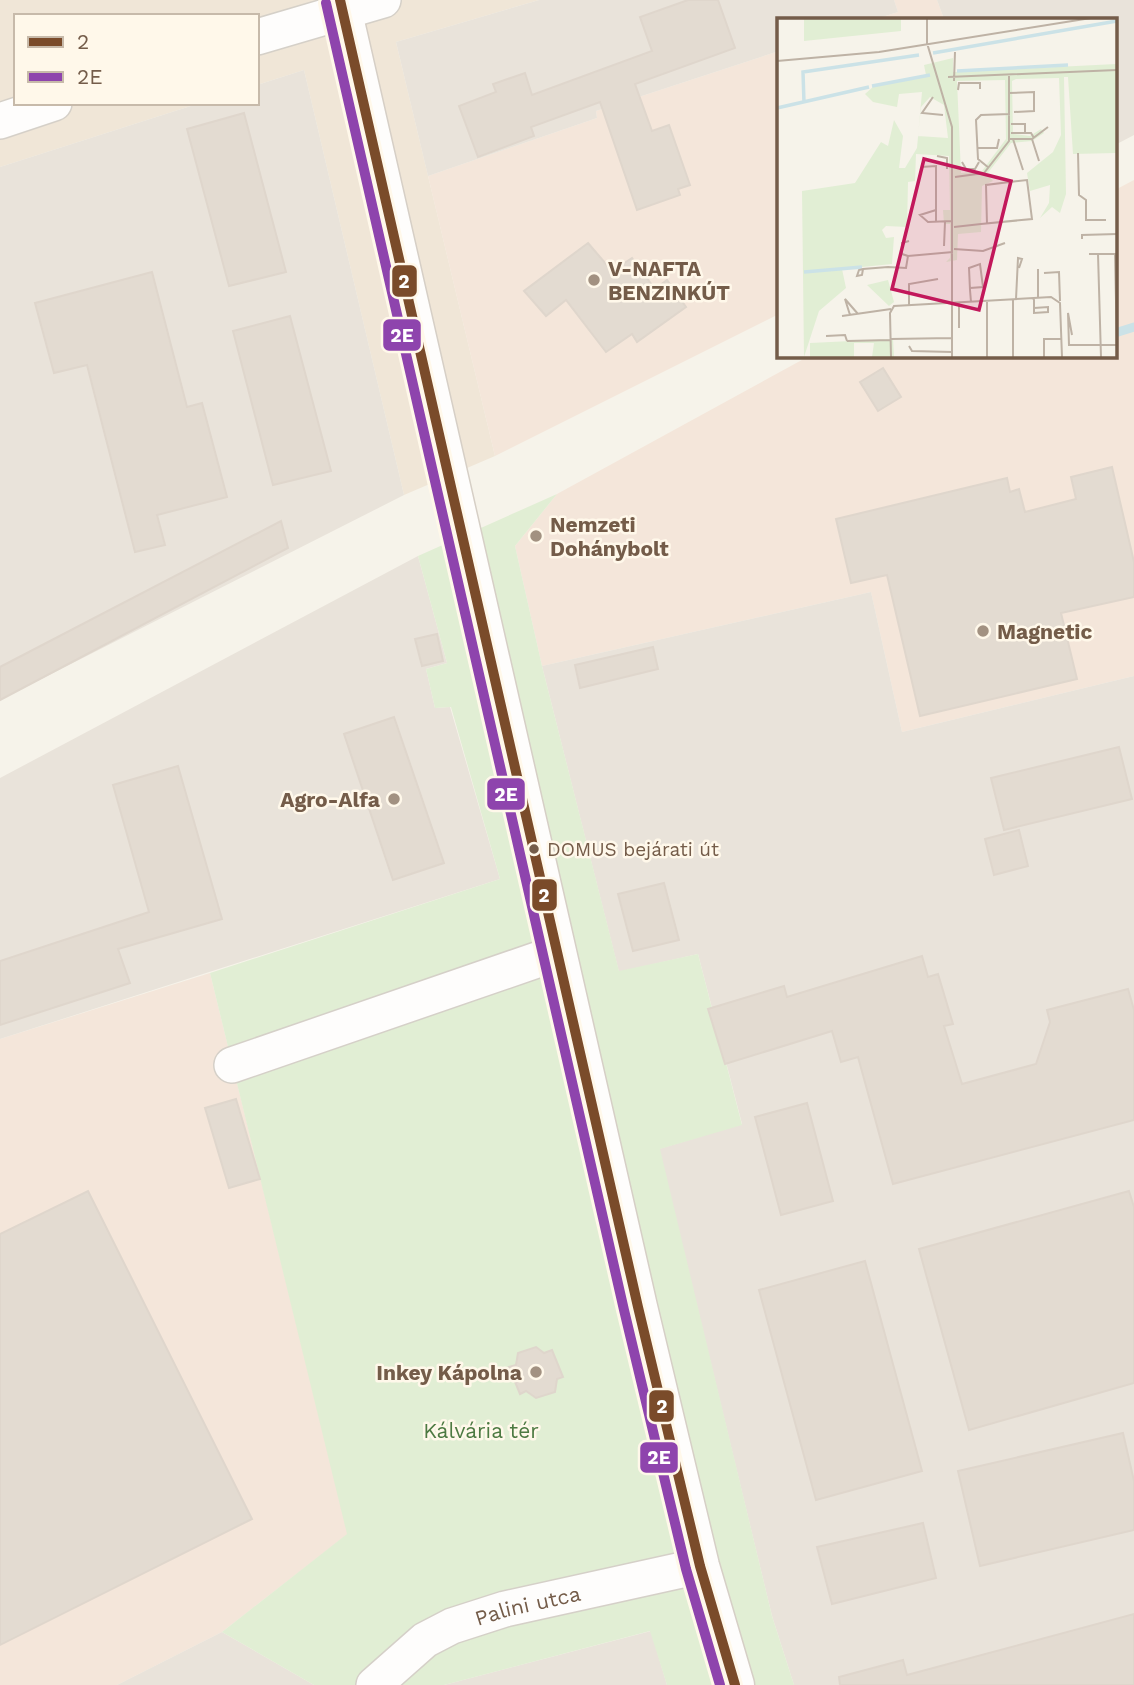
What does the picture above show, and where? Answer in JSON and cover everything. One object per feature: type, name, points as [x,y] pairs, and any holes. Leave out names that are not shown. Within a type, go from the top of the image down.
[{"type":"main road","points":[[342,6],[557,953],[700,1566],[735,1685]]},
{"type":"street","points":[[259,36],[342,6],[383,0]]},
{"type":"street","points":[[0,121],[48,105]]},
{"type":"street","points":[[232,1065],[557,953]]},
{"type":"street","name":"Palini utca","points":[[374,1685],[425,1640],[452,1626],[505,1609],[700,1566]]},
{"type":"shaded area","points":[[0,0],[539,0],[396,42],[495,456],[404,495],[304,70],[259,84],[259,14],[14,14],[14,105],[194,105],[0,167]]},
{"type":"shaded area","points":[[539,0],[894,0],[898,12],[879,18],[777,18],[777,52],[596,111],[597,118],[428,176],[396,42]]},
{"type":"shaded area","points":[[894,0],[937,0],[944,18],[879,18],[898,12]]},
{"type":"shaded area","points":[[937,0],[1134,0],[1134,135],[1116,144],[1116,18],[944,18]]},
{"type":"shaded area","points":[[777,52],[777,315],[495,456],[428,176],[597,118],[596,111]]},
{"type":"shaded area","points":[[304,70],[404,495],[0,700],[0,167],[194,105],[259,105],[259,84]]},
{"type":"shaded area","points":[[1134,180],[1134,676],[902,732],[871,592],[542,666],[515,546],[557,494],[807,357],[1116,357],[1116,189]]},
{"type":"shaded area","points":[[418,556],[447,663],[426,669],[435,708],[450,707],[500,879],[0,1039],[0,778]]},
{"type":"shaded area","points":[[871,592],[902,732],[1134,676],[1134,1685],[794,1685],[772,1616],[659,1149],[742,1124],[698,954],[619,972],[542,666]]},
{"type":"shaded area","points":[[210,973],[348,1534],[222,1632],[117,1685],[0,1685],[0,1039]]},
{"type":"shaded area","points":[[651,1631],[667,1685],[444,1685]]},
{"type":"shaded area","points":[[222,1632],[314,1685],[117,1685]]},
{"type":"green space","name":"Kálvária tér","points":[[557,494],[515,546],[542,666],[619,971],[698,954],[742,1125],[660,1149],[772,1616],[794,1685],[667,1685],[650,1631],[444,1685],[314,1685],[222,1632],[347,1534],[210,973],[500,879],[451,707],[435,708],[426,669],[447,663],[418,556]]},
{"type":"building","points":[[688,0],[718,0],[735,48],[635,84],[652,131],[669,125],[690,185],[678,189],[680,195],[637,210],[600,102],[531,127],[534,136],[478,157],[459,106],[496,92],[493,84],[525,73],[532,95],[652,51],[640,17]]},
{"type":"building","points":[[244,113],[286,272],[229,286],[187,129]]},
{"type":"building","name":"V-NAFTA BENZINKÚT","points":[[588,243],[612,271],[632,258],[655,289],[667,280],[686,307],[637,342],[632,334],[606,352],[566,300],[546,316],[524,291]]},
{"type":"building","points":[[152,272],[187,407],[202,403],[227,497],[157,515],[165,545],[135,552],[87,365],[54,373],[35,303]]},
{"type":"building","points":[[290,316],[331,471],[273,485],[233,331]]},
{"type":"building","points":[[883,368],[901,397],[878,411],[860,382]]},
{"type":"building","name":"Magnetic","points":[[1112,467],[1134,562],[1134,597],[1061,613],[1077,679],[920,716],[887,575],[851,583],[836,519],[1007,478],[1010,492],[1019,489],[1025,512],[1076,499],[1071,477]]},
{"type":"building","points":[[281,521],[288,548],[0,700],[0,667]]},
{"type":"building","points":[[437,634],[443,661],[422,666],[415,639]]},
{"type":"building","points":[[653,647],[658,669],[580,688],[575,665]]},
{"type":"building","name":"Agro-Alfa","points":[[394,717],[444,863],[393,880],[344,734]]},
{"type":"building","points":[[1119,747],[1132,799],[1004,830],[991,778]]},
{"type":"building","points":[[178,766],[222,919],[118,949],[130,983],[0,1025],[0,961],[149,912],[113,785]]},
{"type":"building","points":[[1019,830],[1028,866],[994,875],[985,839]]},
{"type":"building","points":[[664,883],[679,940],[633,951],[618,894]]},
{"type":"building","points":[[922,956],[928,977],[938,974],[953,1024],[944,1026],[962,1084],[1036,1064],[1050,1022],[1047,1010],[1128,989],[1134,1010],[1134,1120],[893,1184],[858,1057],[841,1062],[832,1031],[725,1064],[708,1009],[784,986],[787,997]]},
{"type":"building","points":[[236,1099],[260,1179],[229,1188],[205,1108]]},
{"type":"building","points":[[807,1103],[833,1201],[781,1215],[755,1117]]},
{"type":"building","points":[[88,1191],[252,1519],[0,1645],[0,1234]]},
{"type":"building","points":[[1129,1191],[1134,1207],[1134,1383],[969,1430],[919,1249]]},
{"type":"building","points":[[865,1261],[922,1471],[816,1500],[759,1290]]},
{"type":"building","name":"Inkey Kápolna","points":[[536,1347],[544,1353],[552,1350],[563,1377],[557,1379],[555,1392],[536,1398],[526,1391],[520,1394],[509,1367],[516,1365],[518,1353]]},
{"type":"building","points":[[1123,1433],[1134,1481],[1134,1530],[980,1566],[958,1471]]},
{"type":"building","points":[[923,1523],[936,1578],[832,1604],[817,1547]]},
{"type":"building","points":[[1134,1614],[1134,1685],[840,1685],[839,1677],[903,1660],[907,1675]]},
{"type":"waterway","points":[[1116,333],[1134,327]]},
{"type":"transit line","name":"2","points":[[340,0],[638,1307],[700,1566],[735,1685]]},
{"type":"transit line","name":"2E","points":[[326,3],[624,1310],[686,1569],[720,1685]]},
{"type":"place","name":"V-NAFTA BENZINKÚT","points":[[594,280]]},
{"type":"place","name":"Nemzeti Dohánybolt","points":[[536,536]]},
{"type":"place","name":"Magnetic","points":[[983,631]]},
{"type":"place","name":"Agro-Alfa","points":[[394,799]]},
{"type":"place","name":"DOMUS bejárati út","points":[[534,849]]},
{"type":"place","name":"Inkey Kápolna","points":[[536,1372]]}]
